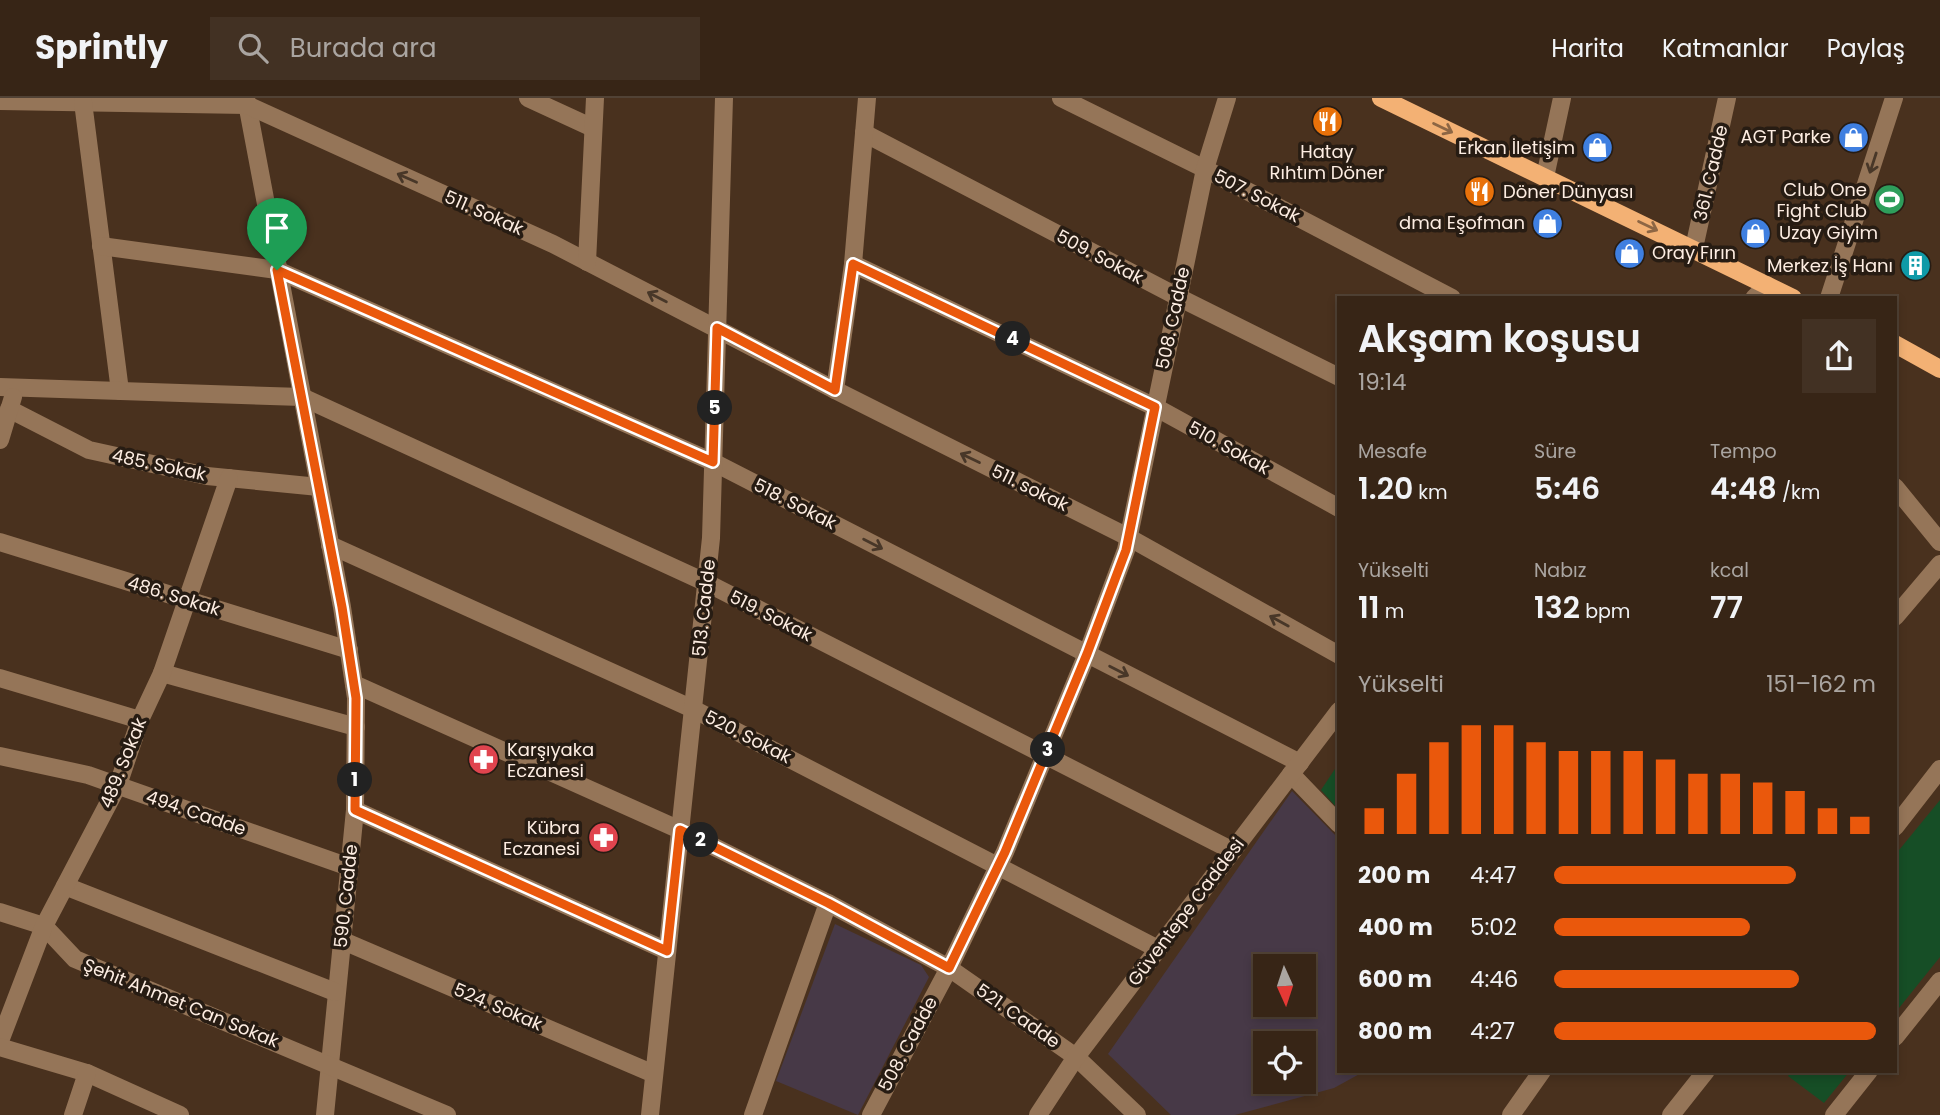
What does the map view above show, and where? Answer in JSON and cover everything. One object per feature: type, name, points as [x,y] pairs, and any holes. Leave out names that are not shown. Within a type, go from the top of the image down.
[{"type":"main road","points":[[1381,98],[1401,103],[1545,177],[1694,248],[1761,291],[1784,296]]},
{"type":"main road","points":[[1897,345],[1940,369]]},
{"type":"main road","points":[[1913,352],[1940,357]]},
{"type":"street","points":[[528,98],[593,128]]},
{"type":"street","points":[[587,262],[595,98]]},
{"type":"street","name":"513. Cadde","points":[[650,1115],[711,538],[724,98]]},
{"type":"street","points":[[835,390],[853,264],[867,98]]},
{"type":"street","name":"507. Sokak","points":[[1061,98],[1205,169],[1448,296]]},
{"type":"street","name":"508. Cadde","points":[[871,1115],[949,968],[999,865],[1087,654],[1129,537],[1205,169],[1227,98]]},
{"type":"street","points":[[1545,177],[1562,98]]},
{"type":"street","name":"361. Cadde","points":[[1694,248],[1727,98]]},
{"type":"street","points":[[1830,296],[1894,98]]},
{"type":"street","points":[[0,101],[246,101]]},
{"type":"street","name":"511. Sokak","points":[[246,101],[587,262],[717,328]]},
{"type":"street","name":"590. Cadde","points":[[246,101],[354,684],[355,810],[325,1115]]},
{"type":"street","points":[[83,102],[120,391]]},
{"type":"street","name":"509. Sokak","points":[[864,133],[1178,297],[1337,376]]},
{"type":"street","name":"518. Sokak","points":[[101,246],[277,270],[713,462],[1087,654],[1295,769],[1337,822]]},
{"type":"street","name":"510. Sokak","points":[[853,264],[1155,407],[1337,507]]},
{"type":"street","name":"511. sokak","points":[[717,328],[1129,537],[1337,654]]},
{"type":"street","points":[[0,440],[9,409],[8,387],[302,397]]},
{"type":"street","name":"519. Sokak","points":[[302,397],[706,583],[1233,851]]},
{"type":"street","name":"485. Sokak","points":[[9,409],[89,450],[207,476],[319,487]]},
{"type":"street","name":"489. Sokak","points":[[0,1041],[44,926],[118,785],[140,720],[162,673],[229,478]]},
{"type":"street","points":[[1897,489],[1940,542]]},
{"type":"street","name":"486. Sokak","points":[[0,542],[349,650]]},
{"type":"street","name":"520. Sokak","points":[[330,545],[693,709],[1158,949]]},
{"type":"street","points":[[1897,615],[1940,564]]},
{"type":"street","points":[[162,673],[356,727]]},
{"type":"street","points":[[0,678],[140,720]]},
{"type":"street","name":"521. Cadde","points":[[354,684],[680,830],[828,903],[949,968],[1076,1057],[1137,1115]]},
{"type":"street","name":"Güventepe Caddesi","points":[[1038,1115],[1076,1057],[1337,714]]},
{"type":"street","name":"494. Cadde","points":[[0,755],[88,775],[349,867]]},
{"type":"street","points":[[1897,824],[1940,769]]},
{"type":"street","points":[[355,810],[667,951]]},
{"type":"street","points":[[65,886],[335,992]]},
{"type":"street","points":[[753,1115],[828,903]]},
{"type":"street","points":[[0,912],[44,926]]},
{"type":"street","name":"Şehit Ahmet Can Sokak","points":[[44,926],[75,959],[447,1115]]},
{"type":"street","name":"524. Sokak","points":[[341,940],[654,1074]]},
{"type":"street","points":[[1897,1035],[1940,981]]},
{"type":"street","points":[[0,1047],[87,1073],[180,1115]]},
{"type":"street","points":[[73,1115],[87,1073]]},
{"type":"street","points":[[1511,1115],[1541,1073]]},
{"type":"street","points":[[1671,1115],[1704,1073]]},
{"type":"street","points":[[1834,1115],[1867,1073]]},
{"type":"shaded area","points":[[1292,791],[1337,837],[1337,1073],[1361,1073],[1334,1088],[1316,1093],[1316,1031],[1253,1031],[1253,1094],[1312,1094],[1235,1115],[1171,1115],[1108,1054]]},
{"type":"shaded area","points":[[835,924],[921,965],[929,977],[858,1115],[776,1081]]},
{"type":"green space","points":[[1337,766],[1337,808],[1321,790]]},
{"type":"green space","points":[[1940,800],[1940,957],[1897,1011],[1897,853]]},
{"type":"green space","points":[[1790,1073],[1848,1073],[1824,1103],[1788,1076]]},
{"type":"place","name":"Hatay Rıhtım Döner","points":[[1327,121]]},
{"type":"place","name":"AGT Parke","points":[[1854,137]]},
{"type":"place","name":"Erkan İletişim","points":[[1598,148]]},
{"type":"place","name":"Döner Dünyası","points":[[1480,192]]},
{"type":"place","name":"Club One Fight Club","points":[[1890,200]]},
{"type":"place","name":"dma Eşofman","points":[[1548,223]]},
{"type":"place","name":"Uzay Giyim","points":[[1756,233]]},
{"type":"place","name":"Oray Fırın","points":[[1629,253]]},
{"type":"place","name":"Merkez İş Hanı","points":[[1916,266]]},
{"type":"place","name":"Karşıyaka Eczanesi","points":[[484,760]]},
{"type":"place","name":"Kübra Eczanesi","points":[[603,838]]},
{"type":"route","points":[[853,264],[1155,407],[1126,550],[1087,654],[1005,852],[949,968],[828,903],[680,830],[667,951],[355,810],[356,698],[342,607],[277,270],[713,462],[717,328],[835,390],[853,264]]}]
